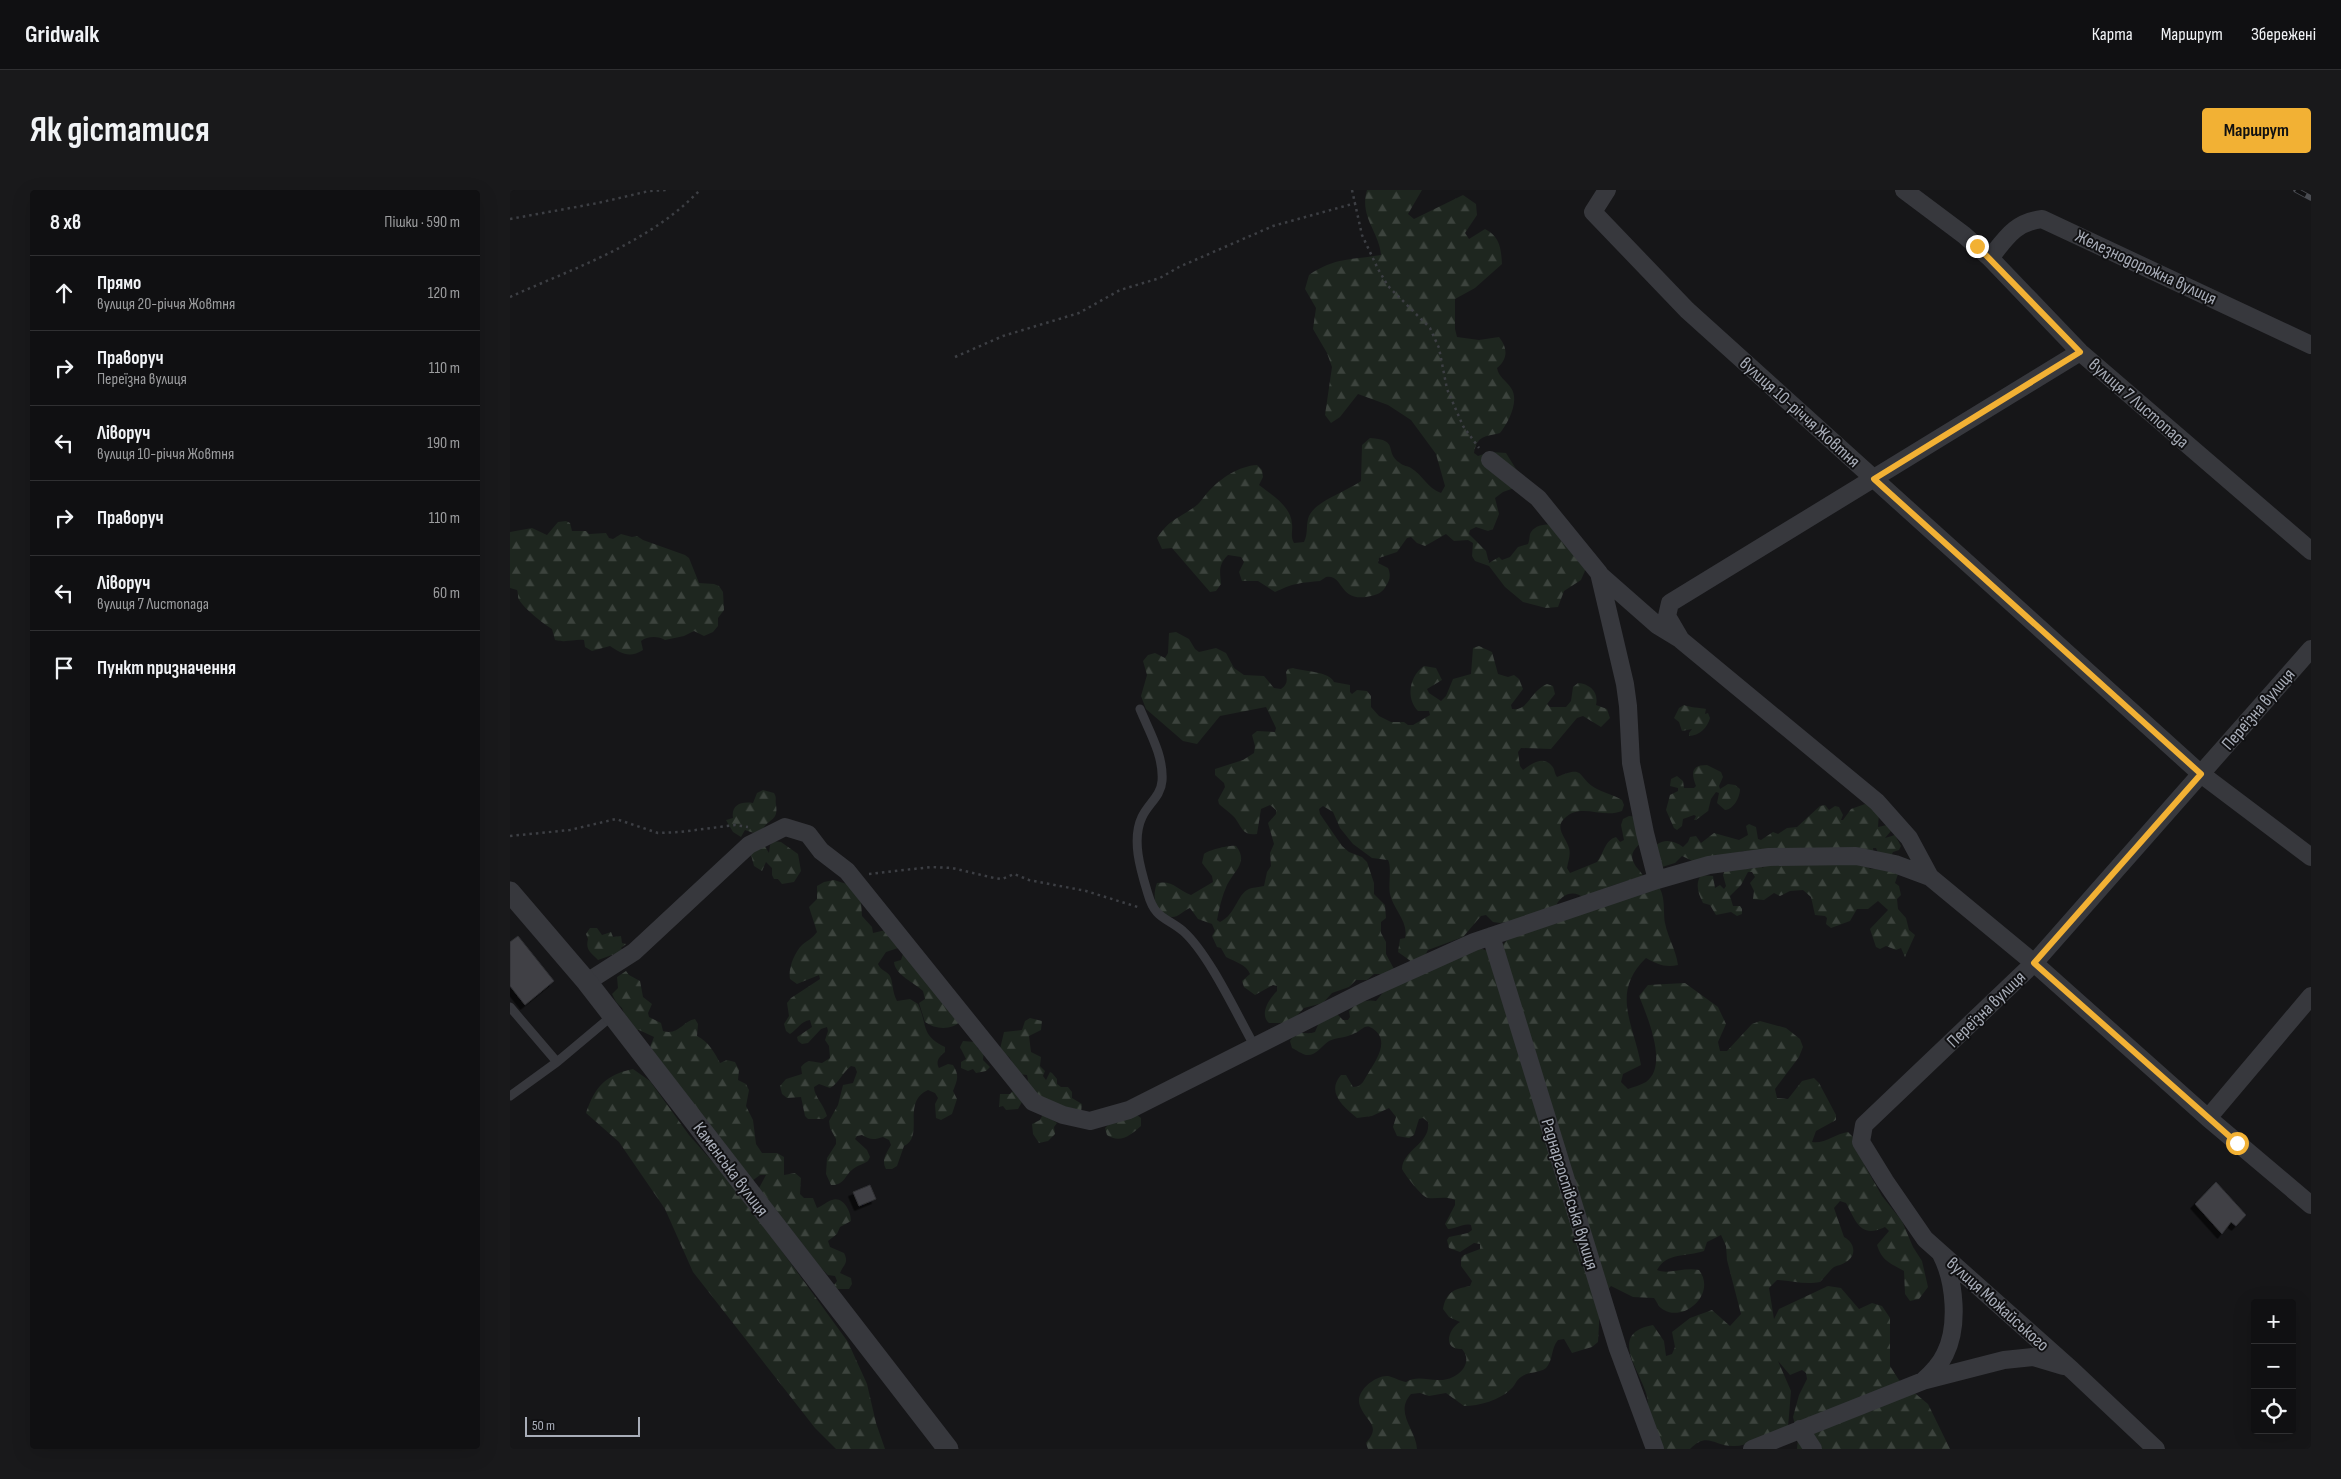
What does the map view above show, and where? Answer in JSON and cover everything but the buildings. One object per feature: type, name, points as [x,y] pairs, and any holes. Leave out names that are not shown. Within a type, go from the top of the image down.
[{"type":"street","name":"вулиця 10-річчя Жовтня","points":[[1607,190],[1593,212],[1687,310],[2201,774],[2311,857]]},
{"type":"street","name":"вулиця 7 Листопада","points":[[1904,190],[1964,235],[1990,258],[2080,352],[2311,552]]},
{"type":"street","name":"Железнодорожна вулиця","points":[[1990,258],[2012,231],[2028,220],[2042,219],[2311,346]]},
{"type":"street","points":[[1681,640],[1667,616],[1670,603],[2080,352]]},
{"type":"street","points":[[1490,460],[1538,498],[1599,574],[1657,625],[1681,640],[1878,802],[1909,838],[1930,877]]},
{"type":"street","points":[[1599,574],[1625,684],[1631,763],[1645,833],[1657,880]]},
{"type":"street","name":"Переїзна вулиця","points":[[1861,1142],[1864,1125],[2034,963],[2311,649]]},
{"type":"street","points":[[587,982],[634,952],[748,845],[785,828],[808,834],[822,851],[850,875],[1033,1102],[1063,1116],[1090,1121],[1129,1110],[1369,989],[1491,936],[1657,880],[1708,865],[1769,857],[1856,856],[1895,864],[1930,877],[2034,963],[2208,1118],[2311,1206]]},
{"type":"street","name":"Каменська вулиця","points":[[510,892],[613,1015],[948,1449]]},
{"type":"street","name":"Раднаргоспівська вулиця","points":[[1491,936],[1618,1349],[1655,1449]]},
{"type":"street","points":[[2208,1118],[2311,996]]},
{"type":"street","name":"вулиця Можайського","points":[[1861,1142],[1885,1181],[1925,1238],[2072,1370],[2156,1449]]},
{"type":"street","points":[[1923,1380],[1936,1370],[1951,1338],[1952,1291],[1945,1262],[1940,1251]]},
{"type":"street","points":[[1752,1449],[1923,1380],[2004,1360],[2033,1357],[2072,1370]]},
{"type":"street","points":[[1800,1429],[1813,1449]]},
{"type":"lane","points":[[1140,709],[1158,753],[1162,781],[1157,796],[1142,817],[1136,841],[1148,896],[1155,912],[1183,931],[1205,958],[1255,1046]]},
{"type":"lane","points":[[510,1007],[557,1062]]},
{"type":"lane","points":[[510,1096],[557,1062],[613,1015]]},
{"type":"path","points":[[510,219],[598,203],[649,191],[668,190]]},
{"type":"path","points":[[510,298],[634,242],[690,200],[700,190]]},
{"type":"path","points":[[1352,190],[1362,235],[1378,269],[1388,286],[1430,328],[1439,348],[1447,389],[1455,409],[1464,426],[1490,460]]},
{"type":"path","points":[[956,357],[1004,336],[1078,313],[1120,290],[1160,278],[1179,267],[1273,226],[1356,203]]},
{"type":"path","points":[[510,836],[570,830],[616,819],[658,833],[735,825],[753,827]]},
{"type":"path","points":[[850,875],[932,867],[952,868],[1002,879],[1014,874],[1034,881],[1086,890],[1129,906],[1155,912]]},
{"type":"green space","points":[[1367,190],[1422,190],[1408,214],[1414,219],[1463,195],[1476,204],[1477,215],[1465,233],[1469,239],[1485,229],[1497,239],[1502,264],[1475,288],[1455,299],[1455,329],[1457,337],[1479,340],[1499,337],[1504,345],[1505,357],[1497,368],[1499,374],[1511,388],[1514,405],[1500,433],[1482,438],[1477,443],[1474,453],[1478,456],[1490,452],[1506,453],[1521,477],[1517,487],[1503,492],[1495,498],[1499,514],[1493,529],[1488,531],[1476,527],[1470,530],[1469,534],[1486,551],[1489,563],[1499,557],[1502,560],[1510,557],[1518,547],[1528,544],[1531,532],[1537,527],[1562,525],[1587,566],[1581,580],[1564,591],[1558,607],[1546,608],[1523,602],[1505,587],[1489,566],[1475,561],[1472,556],[1473,543],[1468,540],[1454,541],[1446,534],[1425,546],[1417,543],[1411,537],[1407,538],[1397,552],[1379,558],[1378,563],[1388,568],[1390,575],[1388,582],[1380,593],[1373,596],[1360,597],[1353,596],[1347,592],[1332,577],[1326,577],[1320,581],[1291,585],[1275,592],[1258,581],[1242,581],[1239,572],[1244,562],[1241,557],[1228,555],[1221,565],[1221,584],[1216,591],[1210,592],[1172,548],[1162,549],[1157,538],[1170,523],[1200,502],[1225,477],[1237,470],[1257,465],[1262,470],[1263,477],[1259,485],[1285,506],[1291,518],[1294,543],[1304,542],[1308,519],[1316,507],[1361,481],[1362,445],[1370,438],[1379,439],[1389,444],[1395,459],[1401,464],[1410,467],[1436,491],[1441,493],[1445,486],[1436,454],[1411,420],[1388,405],[1358,394],[1340,417],[1331,423],[1325,415],[1332,367],[1327,353],[1313,329],[1316,308],[1305,289],[1309,275],[1318,269],[1344,260],[1381,255],[1377,239],[1367,216],[1365,200]]},
{"type":"green space","points":[[566,521],[570,523],[572,531],[586,531],[589,534],[606,533],[609,538],[613,539],[621,534],[632,537],[637,536],[643,540],[685,555],[689,558],[699,583],[714,584],[719,586],[723,592],[724,610],[718,618],[718,626],[713,632],[704,636],[694,631],[684,636],[665,640],[656,637],[646,638],[641,641],[643,650],[629,655],[610,646],[592,651],[585,647],[584,640],[555,640],[552,629],[527,610],[519,601],[517,590],[510,588],[510,532],[532,528],[547,535],[558,522]]},
{"type":"green space","points":[[1176,632],[1189,639],[1199,652],[1216,648],[1226,653],[1234,668],[1244,675],[1264,676],[1274,688],[1281,689],[1285,685],[1286,672],[1288,669],[1293,668],[1322,674],[1331,678],[1334,682],[1350,685],[1350,692],[1352,694],[1357,690],[1367,691],[1371,696],[1371,707],[1379,716],[1391,722],[1404,722],[1408,725],[1413,725],[1430,715],[1429,711],[1418,711],[1411,700],[1411,687],[1419,670],[1424,666],[1436,668],[1442,680],[1427,689],[1429,693],[1441,701],[1446,696],[1453,679],[1471,674],[1473,648],[1479,646],[1492,652],[1498,674],[1508,677],[1514,675],[1519,679],[1523,689],[1511,705],[1512,709],[1522,707],[1541,687],[1547,684],[1553,686],[1555,694],[1547,704],[1550,707],[1566,707],[1571,701],[1573,687],[1578,683],[1590,687],[1596,696],[1596,705],[1607,709],[1610,718],[1601,727],[1583,716],[1577,718],[1551,749],[1521,748],[1518,752],[1520,766],[1523,770],[1537,762],[1545,761],[1553,767],[1557,777],[1566,773],[1577,772],[1590,785],[1622,800],[1624,805],[1622,811],[1607,813],[1579,811],[1572,813],[1562,821],[1560,828],[1569,848],[1570,856],[1567,868],[1570,873],[1597,862],[1612,839],[1616,837],[1620,842],[1624,840],[1621,825],[1623,819],[1629,816],[1638,817],[1649,838],[1636,848],[1632,855],[1635,865],[1643,876],[1611,886],[1585,899],[1576,894],[1567,894],[1557,903],[1555,908],[1519,920],[1500,923],[1493,922],[1486,915],[1481,916],[1463,937],[1428,950],[1424,957],[1412,962],[1398,952],[1400,939],[1405,938],[1406,932],[1403,921],[1390,894],[1390,867],[1388,860],[1372,858],[1353,844],[1340,828],[1333,812],[1323,806],[1319,809],[1320,814],[1342,846],[1349,852],[1362,857],[1367,862],[1374,883],[1374,894],[1385,905],[1386,918],[1381,922],[1381,933],[1386,942],[1386,954],[1394,969],[1386,974],[1374,974],[1367,980],[1356,980],[1349,987],[1332,993],[1323,1003],[1304,1008],[1290,1023],[1269,1023],[1266,1019],[1265,1011],[1268,1002],[1277,991],[1277,986],[1273,985],[1255,995],[1244,987],[1242,981],[1250,974],[1248,971],[1243,966],[1226,957],[1221,948],[1217,947],[1212,936],[1215,931],[1212,924],[1198,919],[1190,908],[1177,916],[1166,916],[1161,913],[1156,904],[1155,888],[1157,883],[1171,884],[1191,895],[1213,882],[1212,876],[1202,863],[1204,854],[1219,848],[1236,846],[1240,852],[1241,862],[1227,885],[1217,920],[1220,922],[1230,914],[1243,893],[1252,888],[1264,886],[1267,872],[1271,866],[1270,853],[1274,844],[1268,823],[1276,814],[1276,810],[1270,805],[1261,809],[1257,834],[1249,834],[1219,804],[1218,800],[1225,787],[1224,783],[1215,775],[1215,769],[1243,760],[1254,753],[1255,746],[1252,735],[1257,731],[1275,732],[1276,728],[1266,707],[1220,716],[1197,744],[1183,741],[1146,709],[1141,696],[1147,675],[1143,661],[1148,655],[1155,653],[1165,658],[1168,653],[1169,633]]},
{"type":"green space","points":[[1684,705],[1706,709],[1705,714],[1708,713],[1710,718],[1707,725],[1693,736],[1689,736],[1692,729],[1682,731],[1679,722],[1674,718],[1679,708]]},
{"type":"green space","points":[[1707,765],[1721,772],[1723,777],[1719,786],[1720,789],[1728,784],[1735,785],[1740,789],[1738,799],[1734,805],[1725,810],[1717,803],[1719,793],[1716,792],[1711,799],[1708,811],[1696,820],[1694,820],[1696,816],[1694,815],[1683,819],[1682,826],[1677,830],[1674,828],[1666,810],[1670,795],[1678,791],[1678,788],[1670,786],[1671,779],[1677,776],[1683,781],[1684,788],[1694,788],[1696,786],[1693,777],[1695,768]]},
{"type":"green space","points":[[763,790],[774,793],[776,797],[776,815],[766,824],[762,832],[757,834],[745,830],[741,837],[733,832],[726,820],[733,818],[735,807],[741,803],[753,803],[757,793]]},
{"type":"green space","points":[[1865,804],[1879,813],[1878,827],[1887,825],[1891,831],[1885,838],[1895,835],[1901,846],[1891,856],[1878,853],[1876,848],[1873,848],[1874,855],[1866,865],[1870,869],[1879,868],[1898,874],[1895,883],[1899,886],[1901,895],[1897,899],[1898,909],[1906,918],[1909,930],[1915,935],[1905,957],[1901,948],[1896,950],[1886,946],[1880,949],[1876,947],[1870,929],[1888,910],[1878,901],[1868,909],[1857,909],[1850,921],[1831,928],[1826,924],[1827,918],[1825,916],[1815,915],[1811,897],[1803,890],[1790,891],[1780,896],[1774,893],[1764,900],[1753,899],[1754,891],[1750,883],[1755,877],[1752,872],[1748,872],[1741,885],[1730,896],[1733,906],[1740,906],[1742,914],[1737,916],[1731,912],[1716,915],[1710,905],[1703,903],[1700,896],[1698,885],[1701,875],[1713,876],[1715,888],[1720,885],[1724,889],[1726,886],[1723,875],[1726,868],[1750,869],[1761,866],[1763,868],[1765,864],[1743,851],[1699,864],[1682,856],[1675,863],[1662,867],[1656,845],[1670,841],[1683,847],[1690,837],[1696,836],[1701,843],[1714,833],[1739,840],[1748,835],[1746,826],[1749,824],[1756,827],[1758,839],[1761,840],[1773,832],[1778,834],[1787,828],[1797,827],[1820,806],[1825,805],[1829,810],[1835,806],[1839,807],[1843,815],[1841,820],[1843,820],[1851,809]]},
{"type":"green space","points":[[774,841],[781,842],[798,854],[801,871],[794,882],[782,884],[778,879],[774,879],[772,868],[766,862],[762,871],[754,866],[749,847],[764,845],[769,853],[770,845]]},
{"type":"green space","points":[[834,880],[853,886],[861,902],[862,916],[872,927],[873,933],[890,929],[901,947],[886,952],[878,964],[890,976],[897,1001],[910,999],[918,1004],[928,1034],[937,1043],[945,1047],[945,1052],[941,1055],[938,1065],[939,1068],[948,1064],[953,1065],[957,1081],[953,1091],[957,1099],[952,1114],[941,1120],[936,1118],[935,1104],[938,1098],[935,1093],[928,1090],[920,1095],[914,1110],[913,1135],[904,1146],[897,1166],[892,1169],[886,1169],[884,1163],[891,1145],[889,1140],[883,1137],[872,1139],[862,1135],[857,1136],[855,1139],[867,1150],[870,1157],[868,1161],[850,1171],[839,1184],[831,1185],[826,1174],[827,1158],[836,1144],[836,1139],[830,1128],[829,1121],[838,1105],[843,1085],[853,1083],[857,1072],[855,1067],[851,1066],[830,1088],[819,1084],[814,1087],[827,1116],[823,1119],[808,1119],[805,1116],[801,1097],[787,1098],[782,1094],[780,1086],[786,1079],[802,1074],[801,1067],[806,1062],[822,1063],[830,1058],[829,1046],[825,1040],[828,1031],[827,1027],[821,1029],[808,1043],[802,1044],[798,1041],[797,1037],[812,1027],[810,1020],[790,1034],[786,1031],[784,1024],[789,1016],[787,1003],[791,998],[820,979],[819,975],[797,984],[790,979],[790,971],[796,952],[817,932],[809,907],[817,899],[817,886]]},
{"type":"green space","points":[[1657,885],[1662,893],[1665,923],[1678,965],[1661,965],[1646,958],[1635,971],[1629,984],[1627,1009],[1641,1065],[1623,1074],[1621,1082],[1628,1089],[1644,1083],[1653,1075],[1656,1065],[1654,1040],[1639,996],[1648,985],[1685,983],[1718,1007],[1726,1024],[1718,1042],[1720,1051],[1727,1051],[1752,1024],[1760,1021],[1786,1028],[1800,1039],[1803,1047],[1799,1057],[1775,1089],[1777,1098],[1788,1099],[1802,1081],[1814,1078],[1819,1083],[1836,1115],[1836,1120],[1816,1131],[1812,1142],[1821,1142],[1848,1132],[1853,1137],[1865,1166],[1882,1196],[1902,1221],[1913,1247],[1922,1261],[1928,1287],[1919,1299],[1910,1301],[1905,1294],[1904,1271],[1884,1258],[1877,1245],[1889,1231],[1885,1227],[1870,1231],[1864,1229],[1856,1222],[1846,1203],[1840,1201],[1834,1208],[1844,1237],[1852,1246],[1852,1256],[1844,1263],[1834,1267],[1820,1282],[1804,1283],[1777,1280],[1769,1288],[1774,1319],[1779,1309],[1828,1286],[1841,1288],[1859,1309],[1872,1303],[1882,1306],[1890,1318],[1890,1366],[1899,1380],[1928,1404],[1950,1449],[1797,1449],[1798,1438],[1793,1417],[1799,1395],[1807,1379],[1806,1373],[1802,1370],[1790,1375],[1778,1361],[1791,1391],[1788,1427],[1739,1446],[1706,1440],[1701,1441],[1690,1449],[1662,1449],[1650,1420],[1647,1396],[1633,1363],[1629,1344],[1632,1336],[1639,1329],[1653,1325],[1664,1341],[1666,1356],[1672,1354],[1675,1347],[1672,1332],[1690,1318],[1712,1310],[1730,1326],[1741,1314],[1727,1260],[1726,1246],[1721,1235],[1707,1242],[1704,1251],[1666,1260],[1657,1270],[1666,1272],[1688,1269],[1699,1270],[1704,1288],[1696,1304],[1689,1309],[1672,1313],[1661,1308],[1654,1298],[1633,1297],[1611,1286],[1601,1305],[1598,1342],[1592,1347],[1572,1353],[1564,1339],[1558,1340],[1546,1368],[1524,1375],[1506,1393],[1483,1404],[1464,1406],[1446,1393],[1429,1396],[1420,1393],[1411,1394],[1406,1401],[1405,1414],[1417,1449],[1368,1449],[1366,1443],[1371,1437],[1373,1428],[1359,1401],[1360,1395],[1367,1385],[1383,1376],[1406,1382],[1419,1379],[1447,1379],[1458,1374],[1465,1365],[1466,1360],[1462,1349],[1456,1348],[1449,1343],[1452,1329],[1460,1322],[1449,1317],[1443,1309],[1446,1299],[1452,1292],[1459,1288],[1470,1286],[1472,1281],[1461,1266],[1461,1258],[1480,1249],[1480,1244],[1474,1243],[1460,1252],[1449,1248],[1447,1240],[1449,1237],[1468,1233],[1472,1230],[1471,1225],[1448,1229],[1445,1224],[1455,1205],[1455,1200],[1425,1197],[1402,1169],[1407,1156],[1425,1136],[1428,1130],[1428,1122],[1423,1118],[1419,1119],[1414,1135],[1409,1138],[1397,1136],[1393,1127],[1396,1117],[1389,1108],[1372,1116],[1357,1118],[1338,1099],[1335,1087],[1341,1075],[1346,1075],[1353,1087],[1359,1086],[1375,1062],[1381,1044],[1381,1038],[1378,1033],[1367,1026],[1352,1035],[1329,1041],[1310,1055],[1292,1048],[1290,1041],[1296,1034],[1315,1032],[1320,1020],[1337,1014],[1343,1020],[1348,1020],[1350,1017],[1349,1011],[1358,1004],[1364,1001],[1376,1001],[1385,990],[1477,947],[1488,951],[1498,950],[1507,940]]},
{"type":"green space","points":[[590,928],[597,928],[602,935],[611,932],[613,937],[621,936],[622,943],[626,944],[621,948],[623,951],[598,960],[587,946],[588,939],[586,934]]},
{"type":"green space","points":[[903,954],[961,1021],[953,1026],[944,1028],[929,1025],[925,1022],[919,1003],[925,999],[923,991],[902,975],[895,967],[894,962],[901,960]]},
{"type":"green space","points":[[626,971],[629,975],[640,981],[643,997],[652,1004],[648,1013],[649,1017],[661,1023],[663,1031],[673,1032],[695,1019],[698,1024],[697,1036],[708,1044],[720,1063],[727,1060],[735,1062],[739,1070],[738,1080],[746,1084],[749,1090],[746,1106],[753,1120],[756,1144],[762,1153],[777,1153],[784,1157],[784,1175],[795,1173],[801,1178],[800,1194],[804,1198],[813,1198],[817,1208],[836,1199],[846,1205],[851,1221],[840,1227],[837,1234],[828,1241],[830,1247],[844,1253],[846,1261],[840,1273],[851,1278],[852,1284],[849,1289],[837,1289],[834,1285],[837,1281],[835,1276],[828,1275],[821,1268],[759,1188],[766,1175],[760,1175],[752,1181],[650,1047],[654,1037],[639,1030],[630,1030],[622,1008],[612,994],[618,988],[617,977]]},
{"type":"green space","points":[[1030,1018],[1042,1021],[1041,1030],[1029,1036],[1031,1052],[1041,1057],[1040,1066],[1045,1071],[1043,1076],[1046,1080],[1050,1072],[1057,1079],[1057,1084],[1061,1087],[1068,1087],[1072,1092],[1072,1098],[1082,1104],[1081,1112],[1042,1101],[1026,1082],[1028,1080],[1027,1075],[1018,1073],[1009,1057],[1000,1049],[1004,1032],[1022,1030],[1025,1021]]},
{"type":"green space","points":[[963,1041],[975,1042],[978,1049],[984,1049],[983,1060],[990,1067],[986,1071],[976,1073],[973,1069],[968,1071],[961,1068],[961,1062],[966,1059],[960,1047]]},
{"type":"green space","points":[[633,1069],[650,1081],[689,1135],[739,1192],[848,1342],[867,1384],[876,1423],[885,1449],[836,1449],[815,1428],[693,1272],[665,1209],[619,1142],[586,1113],[593,1096],[602,1084],[615,1075]]},
{"type":"green space","points":[[1013,1091],[1022,1102],[1018,1109],[1006,1110],[1003,1106],[999,1107],[1000,1094],[1010,1094]]},
{"type":"green space","points":[[1043,1114],[1057,1123],[1054,1127],[1055,1134],[1048,1141],[1039,1143],[1033,1134],[1032,1124],[1040,1120]]},
{"type":"green space","points":[[1137,1115],[1141,1118],[1141,1126],[1129,1135],[1116,1139],[1107,1135],[1105,1128],[1111,1122]]},
{"type":"railway","points":[[2296,190],[2311,198]]},
{"type":"route","points":[[1977,246],[2080,352],[1874,479],[2201,774],[2034,963],[2237,1143]]}]
